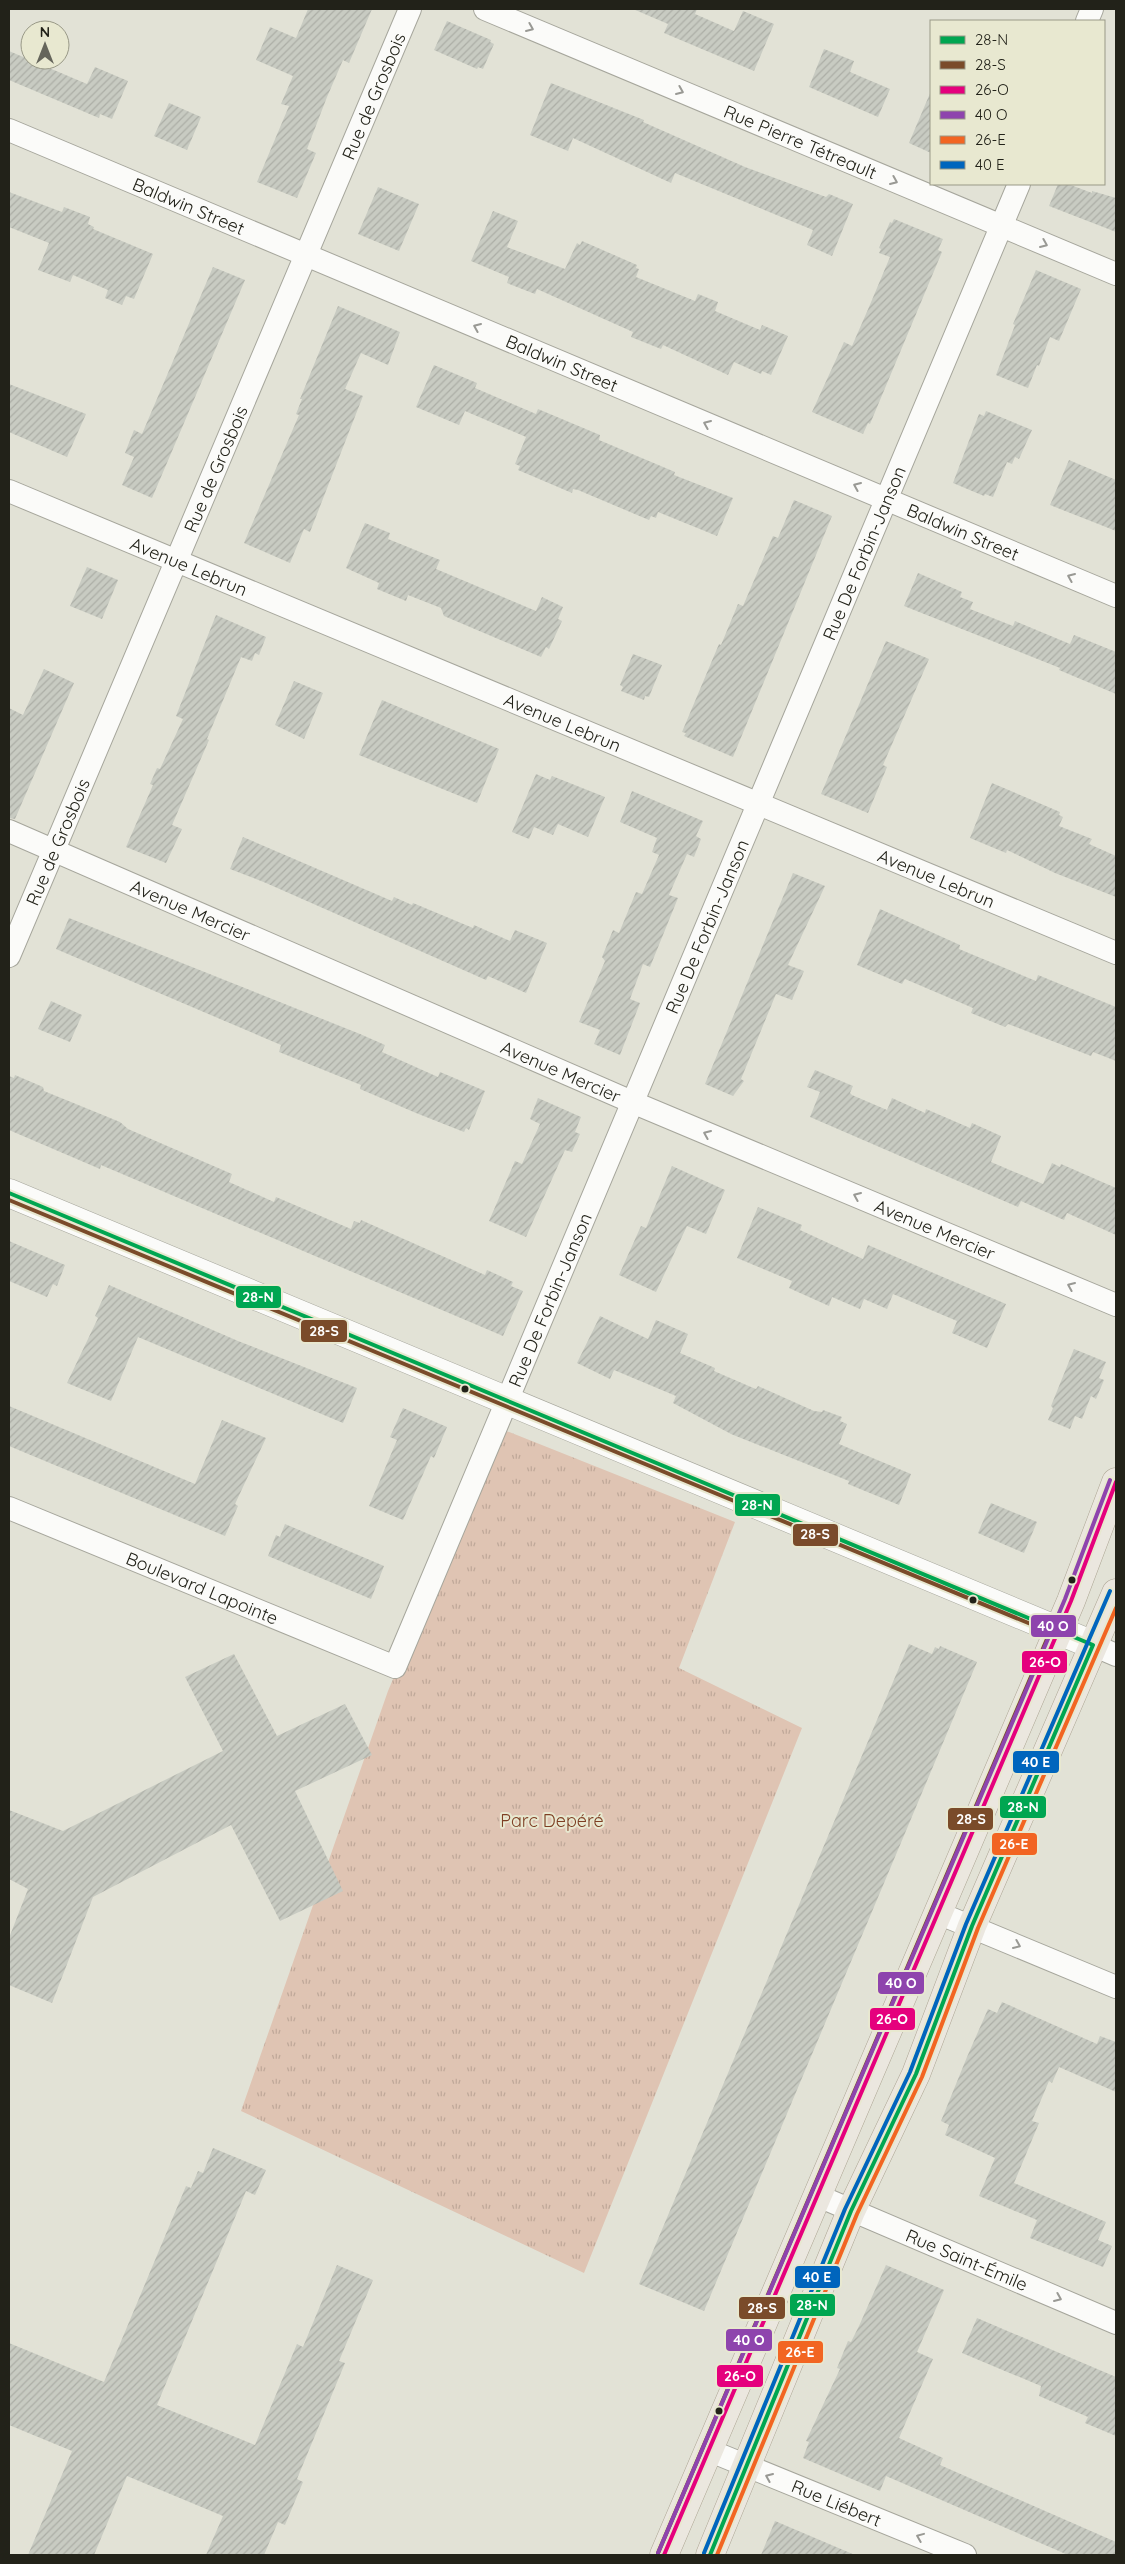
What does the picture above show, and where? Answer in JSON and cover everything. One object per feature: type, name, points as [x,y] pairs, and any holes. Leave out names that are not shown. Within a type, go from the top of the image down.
[{"type":"main road","points":[[664,2555],[1058,1629],[1116,1482]]},
{"type":"main road","points":[[710,2555],[851,2211],[916,2074],[972,1926],[1105,1650],[1116,1593]]},
{"type":"street","name":"Rue de Grosbois","points":[[9,956],[410,9]]},
{"type":"street","name":"Rue Pierre Tétreault","points":[[485,9],[1116,274]]},
{"type":"street","name":"Baldwin Street","points":[[9,130],[1116,596]]},
{"type":"street","name":"Rue De Forbin-Janson","points":[[395,1668],[1019,185]]},
{"type":"street","name":"Avenue Lebrun","points":[[9,491],[1116,953]]},
{"type":"street","name":"Avenue Mercier","points":[[9,831],[632,1102],[1116,1304]]},
{"type":"street","points":[[9,1193],[1105,1650]]},
{"type":"street","name":"Boulevard Lapointe","points":[[9,1508],[395,1668]]},
{"type":"street","points":[[938,1913],[1116,1987]]},
{"type":"street","name":"Rue Saint-Émile","points":[[816,2195],[1116,2323]]},
{"type":"street","name":"Rue Liébert","points":[[708,2450],[965,2555]]},
{"type":"green space","name":"Parc Depéré","points":[[499,1428],[735,1522],[679,1668],[802,1728],[584,2273],[241,2111],[388,1691]]},
{"type":"building","points":[[308,9],[372,9],[349,63],[343,60],[327,97],[307,149],[316,153],[297,198],[257,182],[289,106],[281,104],[293,76],[256,60],[270,27],[296,38]]},
{"type":"building","points":[[633,9],[697,9],[695,14],[734,31],[743,11],[774,24],[754,71],[664,33],[668,24]]},
{"type":"building","points":[[447,21],[491,40],[490,42],[494,44],[483,69],[478,67],[477,69],[434,50]]},
{"type":"building","points":[[824,49],[854,61],[850,72],[890,89],[878,117],[809,87]]},
{"type":"building","points":[[9,51],[20,56],[20,70],[54,70],[87,84],[95,67],[128,81],[112,119],[100,114],[99,118],[9,80]]},
{"type":"building","points":[[551,83],[644,120],[643,122],[745,167],[826,197],[829,194],[853,204],[832,256],[807,245],[813,230],[675,173],[671,183],[573,138],[568,151],[530,135]]},
{"type":"building","points":[[930,93],[930,153],[909,143]]},
{"type":"building","points":[[169,103],[201,117],[187,150],[154,136]]},
{"type":"building","points":[[1058,185],[1071,185],[1092,193],[1092,191],[1116,198],[1116,232],[1049,206]]},
{"type":"building","points":[[378,187],[419,204],[399,251],[358,234]]},
{"type":"building","points":[[9,192],[62,212],[64,207],[90,217],[88,224],[94,227],[93,229],[153,254],[134,299],[126,296],[122,305],[105,298],[108,290],[73,275],[70,282],[38,270],[49,243],[9,227]]},
{"type":"building","points":[[493,211],[518,221],[507,247],[565,269],[577,243],[580,245],[582,241],[637,265],[636,268],[639,269],[636,277],[695,301],[698,294],[718,302],[715,311],[760,330],[762,325],[788,336],[771,375],[762,371],[761,374],[734,362],[728,375],[663,345],[661,349],[631,337],[633,332],[537,289],[535,294],[507,283],[509,277],[471,261]]},
{"type":"building","points":[[894,219],[943,239],[938,250],[942,252],[870,424],[868,423],[863,434],[812,412],[844,342],[852,346],[869,307],[890,257],[879,253],[881,249],[879,248],[890,222],[892,223]]},
{"type":"building","points":[[213,267],[245,280],[152,498],[122,485],[134,457],[125,453],[134,430],[142,434]]},
{"type":"building","points":[[1036,270],[1081,289],[1059,341],[1050,337],[1028,388],[996,375],[1015,325],[1013,324]]},
{"type":"building","points":[[338,306],[400,332],[388,365],[361,353],[345,389],[363,396],[310,532],[304,529],[290,563],[244,543],[299,415],[296,414],[302,399],[300,399]]},
{"type":"building","points":[[434,365],[477,383],[475,388],[536,414],[538,409],[600,435],[599,440],[675,472],[674,475],[733,498],[717,536],[658,512],[656,518],[651,516],[649,520],[578,490],[573,489],[572,493],[518,470],[520,466],[515,464],[526,437],[465,411],[459,425],[416,407]]},
{"type":"building","points":[[9,384],[86,414],[67,457],[9,432]]},
{"type":"building","points":[[986,411],[1032,430],[1019,459],[1015,457],[1012,464],[1007,462],[993,497],[985,494],[984,496],[953,483],[979,414],[984,416]]},
{"type":"building","points":[[1069,460],[1116,480],[1116,531],[1050,505]]},
{"type":"building","points":[[794,500],[832,516],[733,757],[684,736],[686,733],[682,732],[738,604],[743,606],[773,536],[778,538]]},
{"type":"building","points":[[365,523],[390,533],[388,539],[440,560],[436,569],[536,611],[542,597],[563,607],[558,619],[562,621],[549,649],[546,647],[541,657],[444,616],[441,608],[408,595],[406,601],[377,589],[379,583],[346,568]]},
{"type":"building","points":[[87,567],[118,580],[102,619],[70,606]]},
{"type":"building","points":[[918,573],[962,592],[960,597],[973,602],[970,609],[1013,626],[1015,621],[1070,644],[1074,635],[1116,652],[1116,694],[1059,670],[1060,668],[904,606]]},
{"type":"building","points":[[216,615],[266,637],[259,655],[255,653],[252,661],[241,657],[207,739],[209,740],[172,825],[182,829],[166,863],[126,847],[153,785],[150,784],[157,768],[160,769],[183,719],[176,716]]},
{"type":"building","points":[[886,641],[929,659],[883,765],[887,767],[868,813],[821,794]]},
{"type":"building","points":[[633,654],[662,665],[649,697],[645,696],[644,700],[621,691],[623,687],[620,685]]},
{"type":"building","points":[[44,669],[74,683],[15,819],[9,818],[9,708],[23,715]]},
{"type":"building","points":[[294,681],[323,693],[304,739],[275,725]]},
{"type":"building","points":[[382,700],[499,749],[477,803],[359,755]]},
{"type":"building","points":[[536,774],[550,780],[552,776],[605,797],[588,837],[558,824],[553,835],[534,827],[529,839],[512,832]]},
{"type":"building","points":[[992,783],[1060,812],[1059,815],[1063,817],[1059,826],[1092,839],[1089,844],[1116,856],[1116,897],[1055,873],[1007,850],[1006,853],[970,838]]},
{"type":"building","points":[[632,791],[703,821],[696,836],[701,839],[694,857],[687,854],[669,895],[678,898],[650,967],[643,964],[630,999],[640,1003],[620,1055],[594,1044],[600,1030],[579,1022],[605,961],[602,957],[613,930],[619,933],[636,892],[642,894],[659,855],[652,852],[657,838],[620,822]]},
{"type":"building","points":[[243,837],[392,901],[394,897],[412,905],[413,903],[473,928],[474,925],[510,941],[515,930],[547,943],[526,993],[488,976],[486,980],[230,869]]},
{"type":"building","points":[[793,873],[825,886],[788,965],[804,971],[792,1000],[776,994],[741,1079],[744,1081],[733,1096],[705,1084]]},
{"type":"building","points":[[880,909],[960,945],[959,949],[1036,981],[1038,975],[1116,1007],[1116,1061],[1093,1052],[1091,1056],[1008,1024],[1005,1027],[971,1013],[973,1008],[905,979],[902,984],[857,965]]},
{"type":"building","points":[[69,918],[360,1034],[385,1045],[382,1052],[438,1077],[440,1072],[485,1091],[469,1130],[466,1128],[464,1132],[360,1089],[361,1085],[279,1052],[281,1045],[56,949]]},
{"type":"building","points":[[51,1001],[82,1015],[70,1042],[38,1029]]},
{"type":"building","points":[[815,1070],[853,1086],[850,1093],[852,1095],[887,1110],[892,1098],[925,1113],[926,1109],[970,1128],[972,1123],[1001,1136],[991,1162],[1043,1184],[1052,1163],[1060,1167],[1061,1164],[1116,1188],[1116,1235],[1067,1213],[1064,1220],[1021,1201],[1018,1207],[810,1117],[820,1092],[807,1087]]},
{"type":"building","points":[[15,1075],[43,1087],[44,1091],[120,1122],[128,1129],[232,1174],[229,1182],[274,1202],[276,1197],[351,1229],[354,1221],[360,1223],[361,1220],[485,1275],[487,1270],[513,1282],[511,1286],[523,1291],[503,1336],[101,1165],[100,1169],[9,1130],[9,1076],[14,1078]]},
{"type":"building","points":[[538,1098],[581,1117],[575,1132],[580,1134],[572,1152],[565,1150],[526,1237],[489,1221],[515,1161],[522,1164],[540,1124],[530,1119]]},
{"type":"building","points":[[672,1166],[725,1190],[706,1234],[687,1226],[656,1292],[619,1275],[641,1226],[646,1228]]},
{"type":"building","points":[[758,1207],[802,1225],[800,1230],[863,1259],[868,1245],[1006,1304],[987,1348],[952,1333],[957,1321],[893,1294],[887,1309],[864,1299],[860,1309],[832,1297],[829,1306],[789,1288],[792,1281],[737,1258]]},
{"type":"building","points":[[9,1241],[65,1265],[57,1286],[53,1284],[47,1297],[9,1281]]},
{"type":"building","points":[[109,1285],[238,1341],[357,1388],[343,1423],[138,1337],[111,1401],[67,1383],[98,1318],[95,1316]]},
{"type":"building","points":[[600,1316],[648,1339],[656,1320],[688,1334],[680,1353],[715,1368],[714,1371],[756,1389],[758,1386],[814,1411],[822,1412],[823,1410],[842,1417],[840,1421],[847,1424],[839,1444],[911,1474],[899,1505],[848,1484],[849,1481],[731,1434],[673,1403],[676,1396],[614,1370],[610,1379],[577,1363]]},
{"type":"building","points":[[1074,1349],[1106,1362],[1099,1378],[1104,1380],[1096,1399],[1091,1396],[1082,1419],[1075,1416],[1070,1429],[1048,1420],[1053,1408],[1051,1406]]},
{"type":"building","points":[[9,1406],[195,1484],[222,1420],[266,1438],[235,1504],[238,1506],[225,1536],[9,1446]]},
{"type":"building","points":[[403,1408],[447,1427],[434,1458],[431,1456],[403,1520],[369,1506],[397,1440],[390,1437]]},
{"type":"building","points":[[991,1503],[1037,1522],[1024,1553],[978,1533]]},
{"type":"building","points":[[285,1524],[384,1566],[371,1599],[268,1556],[276,1535],[280,1537]]},
{"type":"building","points":[[909,1644],[932,1654],[935,1647],[939,1649],[940,1646],[977,1662],[704,2311],[639,2284]]},
{"type":"building","points":[[234,1654],[277,1736],[345,1704],[372,1755],[295,1791],[343,1891],[280,1921],[231,1825],[93,1897],[52,2003],[9,1985],[9,1938],[28,1889],[9,1879],[9,1810],[63,1831],[223,1751],[185,1677]]},
{"type":"building","points":[[1002,2002],[1097,2044],[1100,2036],[1116,2042],[1116,2092],[1059,2067],[1052,2083],[1049,2081],[1032,2121],[1039,2123],[1014,2183],[1106,2222],[1098,2240],[1112,2246],[1103,2267],[1030,2238],[1037,2220],[979,2196],[995,2158],[945,2135],[949,2125],[941,2121],[967,2057],[988,2009],[997,2013]]},
{"type":"building","points":[[213,2148],[266,2170],[255,2195],[246,2191],[157,2405],[255,2445],[297,2344],[303,2347],[337,2265],[373,2280],[339,2361],[345,2363],[297,2479],[303,2482],[285,2525],[278,2522],[264,2555],[206,2555],[223,2516],[127,2476],[94,2555],[28,2555],[72,2451],[9,2425],[9,2343],[104,2382],[186,2186],[191,2188],[198,2171],[203,2173]]},
{"type":"building","points":[[886,2265],[944,2290],[917,2352],[933,2359],[899,2438],[943,2458],[940,2465],[1116,2542],[1116,2555],[1068,2555],[886,2476],[880,2491],[803,2458],[809,2442],[806,2441],[840,2369],[837,2368],[848,2341],[851,2342],[859,2326]]},
{"type":"building","points":[[977,2318],[1116,2377],[1116,2436],[1085,2423],[1088,2417],[1039,2396],[1041,2386],[962,2353]]},
{"type":"building","points":[[775,2521],[855,2555],[761,2555]]},
{"type":"transit line","name":"28-N","points":[[9,1193],[1093,1645],[972,1926],[916,2074],[851,2211],[710,2555]]},
{"type":"transit line","name":"28-S","points":[[9,1200],[1050,1632],[658,2553]]},
{"type":"transit line","points":[[658,2553],[1065,1599],[1110,1480]]},
{"type":"transit line","name":"26-O","points":[[664,2555],[1071,1601],[1116,1482]]},
{"type":"transit line","points":[[704,2553],[845,2209],[910,2072],[966,1924],[1110,1591]]},
{"type":"transit line","name":"26-E","points":[[717,2555],[857,2214],[922,2077],[978,1928],[1116,1608]]}]
